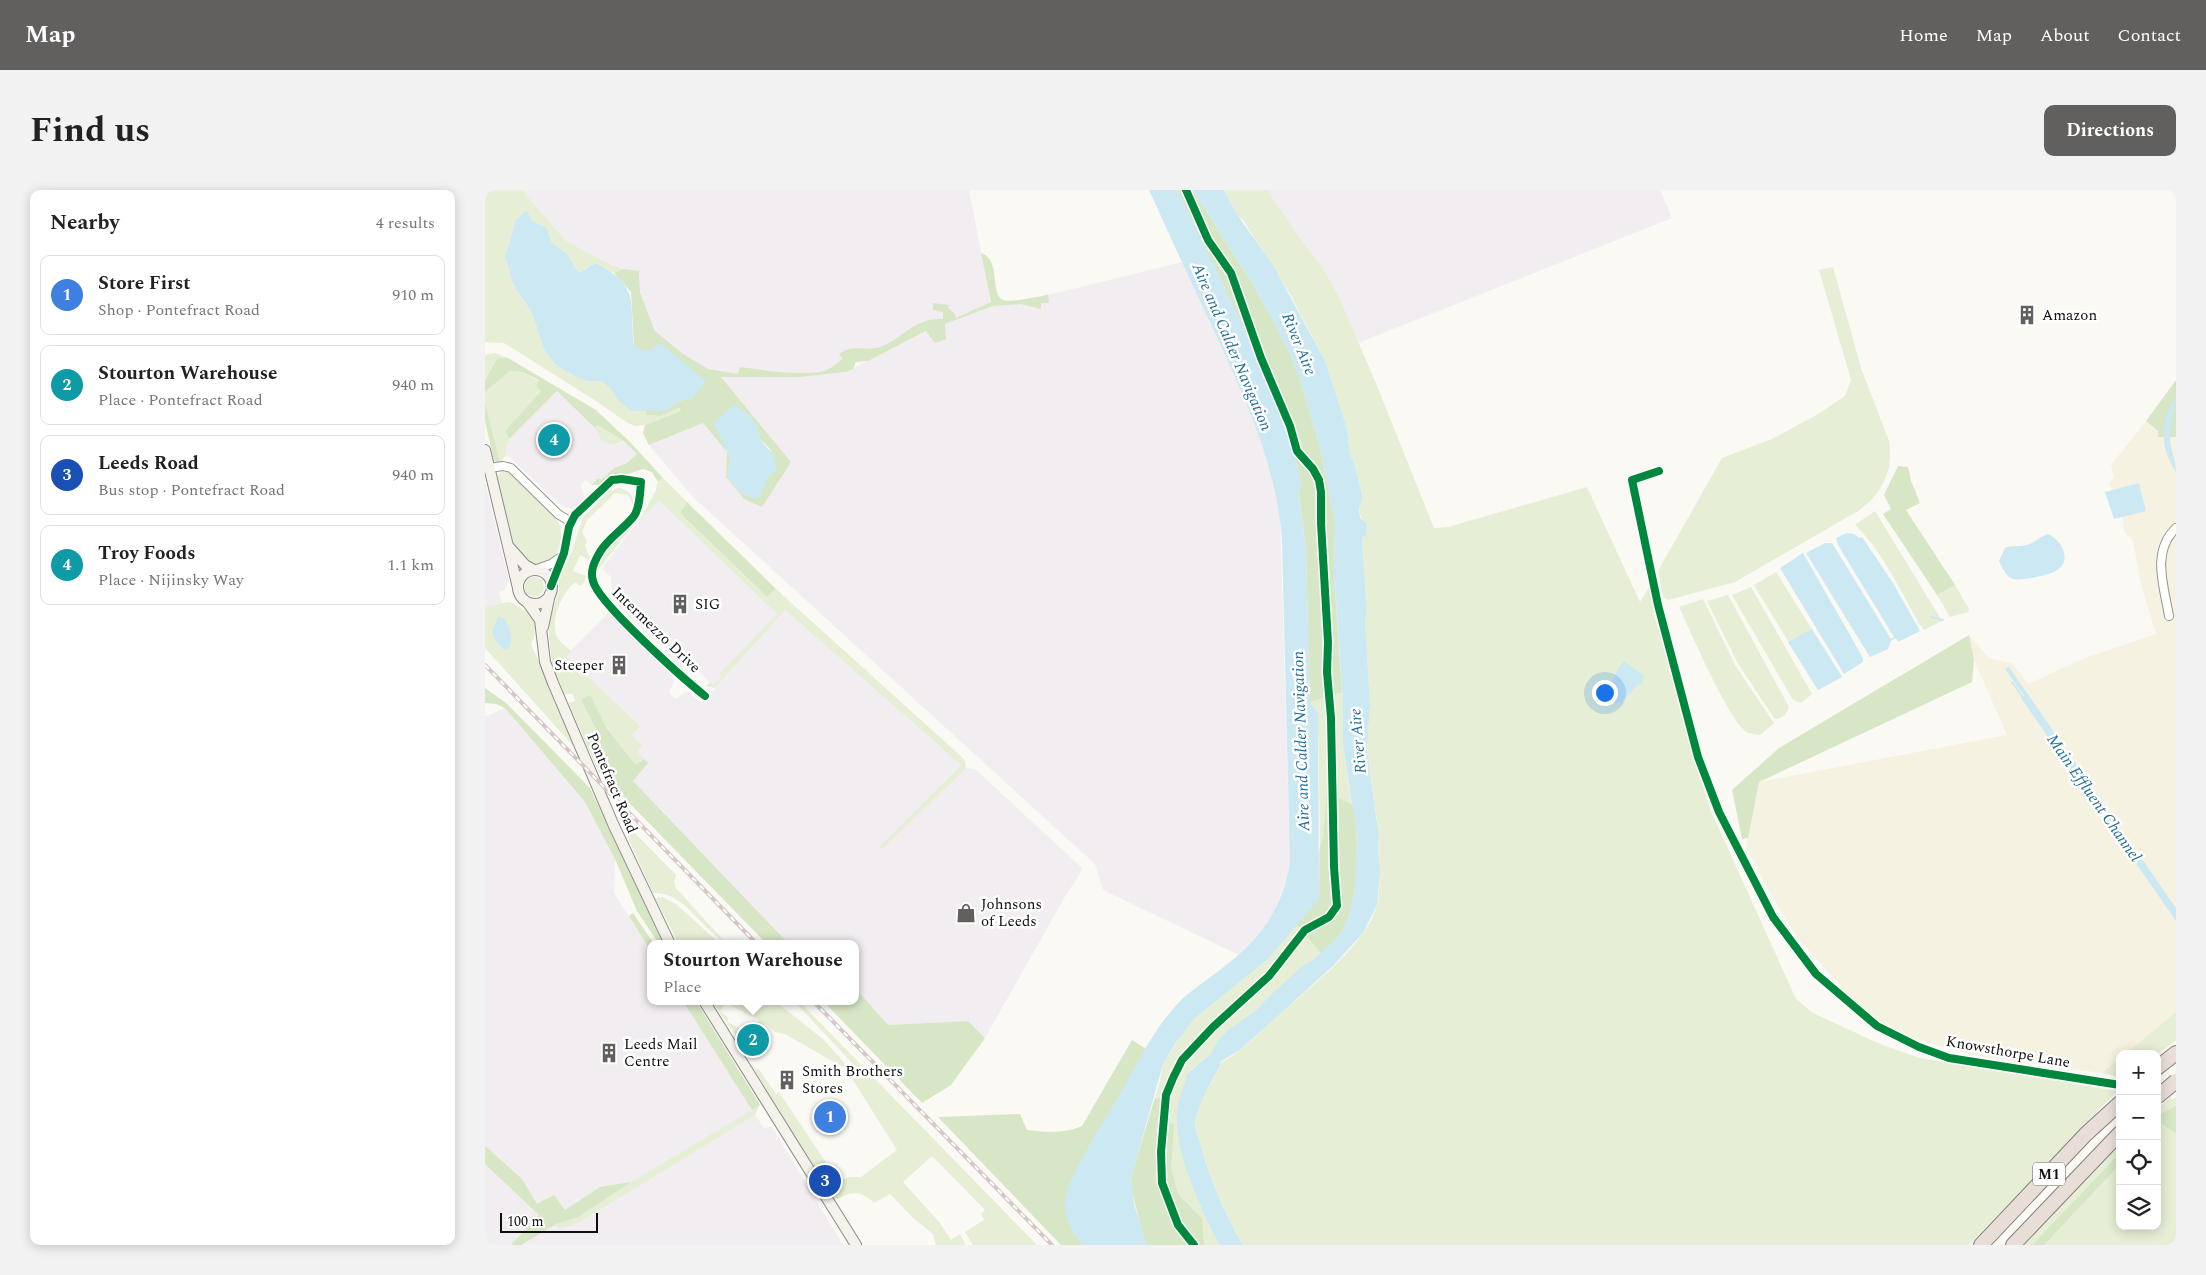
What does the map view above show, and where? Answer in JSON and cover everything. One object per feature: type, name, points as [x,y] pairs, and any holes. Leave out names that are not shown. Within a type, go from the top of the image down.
[{"type":"highway","points":[[2161,1065],[2176,1053]]},
{"type":"highway","points":[[2159,1095],[2176,1081]]},
{"type":"highway","name":"M1","points":[[1981,1245],[2086,1134],[2116,1107]]},
{"type":"highway","name":"M1","points":[[2013,1245],[2116,1137]]},
{"type":"main road","points":[[485,450],[489,468],[507,543],[518,588],[522,598],[528,603],[545,601],[551,588],[544,573],[525,566],[516,557],[507,543]]},
{"type":"main road","points":[[518,588],[520,578],[534,570]]},
{"type":"main road","name":"Pontefract Road","points":[[542,630],[551,588]]},
{"type":"main road","name":"Pontefract Road","points":[[528,603],[538,615],[542,630],[545,662],[553,683],[618,835],[668,940]]},
{"type":"main road","points":[[706,1005],[856,1245]]},
{"type":"street","points":[[489,468],[503,466],[511,468],[559,514],[571,522]]},
{"type":"street","name":"Knowsthorpe Lane","points":[[1659,471],[1632,480],[1658,604],[1698,757],[1719,812],[1773,917],[1816,974],[1877,1026],[1895,1037],[1949,1058],[2116,1084]]},
{"type":"street","name":"Intermezzo Drive","points":[[551,588],[571,522],[580,510],[612,480],[621,479],[641,482],[638,505],[634,516],[601,550],[591,572],[593,583],[609,605],[705,696]]},
{"type":"street","points":[[2169,616],[2161,568],[2161,555],[2170,534],[2176,528]]},
{"type":"street","points":[[534,570],[551,564],[561,557]]},
{"type":"street","points":[[2161,1092],[2176,1094]]},
{"type":"shaded area","points":[[522,190],[969,190],[991,304],[840,368],[800,374],[738,375],[703,371],[655,331],[640,291],[639,271],[623,269],[609,264],[565,240]]},
{"type":"shaded area","points":[[1264,190],[1660,190],[1672,218],[1353,345]]},
{"type":"shaded area","points":[[1182,262],[1253,416],[1274,482],[1280,516],[1290,862],[1273,915],[1266,928],[1239,955],[1103,890],[1095,864],[693,497],[649,445],[703,423],[727,452],[726,477],[791,462],[721,377],[800,377],[846,372],[927,331],[993,306],[1065,291]]},
{"type":"shaded area","points":[[557,391],[595,428],[601,441],[619,444],[624,441],[637,454],[627,463],[614,468],[601,480],[598,478],[592,485],[586,480],[581,485],[584,495],[583,500],[581,504],[573,509],[563,507],[505,453],[509,439]]},
{"type":"shaded area","points":[[2146,421],[2158,432],[2158,437],[2176,437],[2176,1012],[2130,1050],[2116,1050],[2116,1061],[2102,1073],[1978,1056],[1921,1041],[1878,1021],[1857,1003],[1798,939],[1767,888],[1746,846],[1759,782],[2007,735],[1974,660],[1969,635],[1989,658],[2012,663],[2028,684],[2085,658],[2156,634],[2141,584],[2133,541],[2124,531],[2123,522],[2109,483],[2114,478],[2111,465]]},
{"type":"shaded area","points":[[485,482],[509,581],[504,590],[499,592],[502,603],[485,607]]},
{"type":"shaded area","points":[[659,501],[777,614],[720,674],[722,677],[713,686],[699,671],[689,669],[684,665],[681,668],[665,652],[665,646],[659,640],[653,639],[618,606],[623,602],[612,591],[611,577],[602,568],[638,521]]},
{"type":"shaded area","points":[[785,610],[961,765],[879,847],[881,850],[965,767],[976,770],[1082,868],[985,1038],[968,1021],[888,1025],[859,992],[859,940],[785,940],[632,780],[637,752],[632,735],[640,726],[566,655],[609,612],[672,674],[674,683],[669,692],[675,699],[688,692],[702,703]]},
{"type":"shaded area","points":[[505,708],[585,802],[615,859],[614,893],[647,945],[647,1005],[686,1005],[752,1110],[631,1182],[582,1221],[755,1115],[764,1128],[771,1127],[774,1130],[843,1245],[485,1245],[485,717]]},
{"type":"green space","points":[[485,190],[522,190],[565,240],[609,264],[623,269],[614,273],[595,263],[579,273],[567,254],[552,243],[547,228],[532,221],[527,210],[516,219],[505,256],[513,284],[532,313],[544,350],[555,364],[587,381],[601,381],[610,388],[618,400],[631,410],[645,411],[647,415],[659,416],[679,408],[681,411],[645,425],[635,426],[504,343],[485,342]]},
{"type":"green space","points":[[1177,190],[1193,190],[1272,317],[1300,379],[1321,451],[1343,701],[1343,744],[1357,836],[1355,888],[1329,945],[1312,961],[1297,971],[1255,1011],[1229,1029],[1218,1040],[1211,1053],[1191,1070],[1179,1102],[1177,1130],[1190,1181],[1200,1206],[1220,1245],[1147,1245],[1133,1169],[1160,1081],[1163,1064],[1184,1031],[1194,1019],[1268,959],[1287,933],[1306,914],[1320,846],[1318,714],[1310,702],[1306,548],[1297,464],[1283,418]]},
{"type":"green space","points":[[1177,190],[1193,190],[1258,293],[1289,352],[1300,379],[1321,451],[1335,523],[1334,575],[1342,692],[1310,702],[1306,548],[1298,488],[1302,486],[1298,468],[1281,416],[1260,366]]},
{"type":"green space","points":[[1224,190],[1267,190],[1320,264],[1339,297],[1434,528],[1448,527],[1587,487],[1640,602],[1652,582],[1657,610],[1653,613],[1671,665],[1688,739],[1711,811],[1796,999],[1813,1013],[1880,1044],[1920,1058],[2116,1091],[1969,1245],[1243,1245],[1224,1208],[1208,1169],[1195,1127],[1198,1110],[1221,1065],[1220,1063],[1243,1048],[1317,982],[1346,954],[1368,925],[1378,902],[1379,835],[1367,749],[1370,705],[1362,538],[1366,522],[1361,518],[1359,508],[1363,497],[1354,462],[1350,455],[1347,428],[1325,361],[1290,294],[1243,220],[1238,216]]},
{"type":"green space","points":[[981,253],[991,262],[997,291],[1003,300],[1018,300],[1048,295],[1049,303],[1041,303],[1041,309],[1021,304],[993,306],[945,324],[946,339],[935,343],[926,331],[868,361],[856,362],[853,369],[846,372],[800,377],[721,377],[791,462],[762,507],[744,499],[726,477],[727,452],[703,423],[649,445],[643,433],[645,425],[681,411],[679,408],[660,416],[647,415],[645,411],[665,411],[679,401],[693,398],[647,352],[634,347],[631,292],[614,273],[623,269],[639,271],[640,292],[655,331],[683,354],[708,369],[738,374],[740,367],[795,373],[827,370],[843,359],[839,354],[845,351],[855,348],[869,349],[880,347],[916,325],[943,319],[943,312],[933,310],[933,303],[949,305],[948,308],[955,314],[956,318],[991,302]],"holes":[[[757,426],[760,439],[771,450],[767,477],[759,498],[739,491],[727,476],[731,458],[725,447]]]},
{"type":"green space","points":[[1833,267],[1861,368],[1889,441],[1890,462],[1884,481],[1874,497],[1858,511],[1735,582],[1668,600],[1663,597],[1658,571],[1722,458],[1772,439],[1820,413],[1845,396],[1851,380],[1819,270]]},
{"type":"green space","points":[[495,353],[508,358],[497,358],[485,381],[485,355]]},
{"type":"green space","points":[[497,358],[508,358],[596,410],[630,442],[663,478],[658,482],[652,472],[643,469],[628,474],[612,474],[600,485],[592,485],[598,478],[601,480],[614,468],[627,463],[637,454],[624,441],[597,425],[595,428],[557,391],[509,439],[505,431],[541,391],[536,386],[539,380],[522,372],[510,371],[485,392],[485,381]]},
{"type":"green space","points":[[510,371],[522,372],[539,381],[541,391],[505,431],[509,439],[505,453],[507,454],[500,463],[485,403],[485,392]]},
{"type":"green space","points":[[2176,380],[2176,437],[2158,437],[2158,431],[2146,421]]},
{"type":"green space","points":[[485,403],[500,463],[494,461],[485,421]]},
{"type":"green space","points":[[597,425],[624,441],[613,445],[601,441],[595,428]]},
{"type":"green space","points":[[1898,466],[1908,467],[1911,481],[1920,503],[1906,510],[1955,585],[1937,595],[1883,514],[1891,509],[1884,495]]},
{"type":"green space","points":[[502,471],[509,472],[537,497],[556,518],[561,532],[561,541],[554,557],[548,562],[541,565],[533,564],[525,559],[513,542],[506,520],[497,476]]},
{"type":"green space","points":[[663,478],[687,502],[680,513],[767,597],[776,589],[964,759],[966,765],[964,770],[881,850],[879,847],[961,765],[785,610],[715,688],[706,686],[710,682],[713,685],[722,677],[719,674],[777,614],[659,501],[640,520],[655,492],[658,482]]},
{"type":"green space","points":[[619,488],[627,491],[633,499],[632,511],[632,502],[628,495],[615,493],[587,520],[582,532],[587,541],[585,546],[590,558],[589,560],[580,555],[573,571],[586,576],[584,583],[579,586],[576,582],[561,600],[555,617],[555,625],[559,640],[571,651],[567,656],[640,726],[632,735],[642,746],[637,752],[644,759],[636,765],[607,729],[590,696],[581,700],[598,733],[584,738],[568,703],[575,701],[573,694],[564,694],[552,663],[549,638],[550,619],[559,592],[559,580],[572,551],[583,517],[609,491]]},
{"type":"green space","points":[[687,502],[776,589],[767,597],[680,513]]},
{"type":"green space","points":[[1875,511],[1942,621],[1924,630],[1919,623],[1917,624],[1918,621],[1882,558],[1855,525]]},
{"type":"green space","points":[[632,527],[598,570],[605,551]]},
{"type":"green space","points":[[1776,572],[1842,677],[1818,690],[1754,585]]},
{"type":"green space","points":[[534,577],[541,580],[544,587],[541,594],[534,597],[527,594],[524,587],[527,580]]},
{"type":"green space","points":[[1955,585],[1969,609],[1968,612],[1950,617],[1937,595]]},
{"type":"green space","points":[[1751,587],[1812,694],[1801,703],[1793,700],[1732,595]]},
{"type":"green space","points":[[1728,595],[1789,707],[1785,715],[1778,719],[1774,718],[1737,662],[1707,601]]},
{"type":"green space","points":[[1703,599],[1735,665],[1774,723],[1760,735],[1748,733],[1740,726],[1731,713],[1679,607]]},
{"type":"green space","points":[[507,602],[513,603],[527,612],[535,624],[535,633],[531,644],[577,750],[485,648],[485,607]]},
{"type":"green space","points":[[1969,635],[1974,660],[1972,682],[1759,782],[1748,838],[1742,839],[1732,790],[1779,748]]},
{"type":"green space","points":[[485,688],[506,703],[590,788],[662,940],[656,940],[637,911],[615,859],[585,802],[505,708],[496,704],[485,703]]},
{"type":"green space","points":[[590,695],[607,729],[636,765],[644,759],[648,763],[633,781],[785,940],[763,940],[599,772],[584,738],[598,733],[581,700]]},
{"type":"green space","points":[[1327,792],[1353,805],[1357,853],[1354,890],[1347,922],[1338,938],[1321,953],[1296,923],[1319,899],[1320,846],[1323,838]]},
{"type":"green space","points":[[619,817],[676,875],[674,882],[676,888],[723,940],[715,935],[683,904],[664,894],[653,893]]},
{"type":"green space","points":[[662,897],[676,904],[716,940],[677,940],[655,898]]},
{"type":"green space","points":[[633,913],[651,940],[647,940],[647,945],[629,916]]},
{"type":"green space","points":[[859,992],[888,1025],[968,1021],[985,1038],[951,1085],[922,1103],[827,1005],[859,1005]]},
{"type":"green space","points":[[686,1005],[698,1005],[760,1105],[752,1110]]},
{"type":"green space","points":[[715,1005],[724,1005],[720,1011],[728,1018],[727,1022],[759,1038],[762,1034],[765,1035],[756,1041],[754,1037],[751,1039],[753,1043],[741,1043]]},
{"type":"green space","points":[[730,1005],[780,1005],[824,1040],[848,1067],[853,1064],[798,1005],[803,1005],[1037,1245],[973,1245],[965,1232],[984,1220],[981,1214],[985,1210],[932,1156],[903,1182],[940,1223],[951,1240],[960,1234],[966,1245],[936,1245],[933,1234],[913,1218],[890,1194],[874,1203],[866,1196],[853,1193],[838,1199],[833,1197],[754,1069],[758,1068],[776,1094],[779,1092],[839,1182],[849,1177],[861,1177],[897,1150],[846,1069],[785,1034],[775,1032],[767,1025],[757,1024],[759,1020]]},
{"type":"green space","points":[[2176,1012],[2176,1040],[2161,1052],[2161,1050],[2130,1050]]},
{"type":"green space","points":[[1132,1040],[1146,1049],[1070,1183],[1073,1232],[1083,1245],[1061,1245],[938,1117],[1020,1114],[1027,1130],[1048,1132],[1075,1129],[1082,1126]]},
{"type":"green space","points":[[2116,1061],[2116,1076],[2102,1073]]},
{"type":"green space","points":[[2171,1097],[2172,1100],[2176,1097],[2176,1245],[2021,1245],[2116,1147],[2116,1230],[2161,1230],[2161,1106]]},
{"type":"green space","points":[[1155,1098],[1165,1100],[1159,1154],[1163,1152],[1168,1123],[1174,1124],[1171,1168],[1178,1194],[1202,1219],[1204,1245],[1147,1245],[1144,1239],[1132,1192],[1131,1178]]},
{"type":"green space","points":[[760,1105],[755,1115],[582,1221],[559,1229],[556,1224],[578,1217],[631,1182]]},
{"type":"green space","points":[[2176,1106],[2176,1133],[2161,1123],[2161,1114]]},
{"type":"green space","points":[[485,1146],[522,1179],[537,1204],[554,1195],[565,1210],[600,1187],[631,1182],[578,1217],[556,1224],[521,1245],[511,1245],[539,1215],[485,1164]]},
{"type":"green space","points":[[2116,1157],[2116,1168],[2044,1245],[2032,1245]]},
{"type":"water","name":"Aire and Calder Navigation","points":[[1149,190],[1177,190],[1262,369],[1282,418],[1298,469],[1302,486],[1302,489],[1298,488],[1306,548],[1310,702],[1318,714],[1319,899],[1268,959],[1194,1019],[1163,1064],[1131,1178],[1134,1204],[1147,1245],[1083,1245],[1069,1224],[1065,1206],[1067,1190],[1079,1164],[1150,1041],[1165,1019],[1194,989],[1232,961],[1256,938],[1274,912],[1281,897],[1290,862],[1282,540],[1274,485],[1267,459],[1239,385]]},
{"type":"water","name":"River Aire","points":[[1193,190],[1224,190],[1238,216],[1273,265],[1325,361],[1347,428],[1350,455],[1354,462],[1363,498],[1359,508],[1360,518],[1366,522],[1367,534],[1362,538],[1370,705],[1367,749],[1379,835],[1380,873],[1377,905],[1363,933],[1333,966],[1240,1050],[1220,1062],[1221,1064],[1202,1102],[1196,1118],[1196,1132],[1218,1196],[1243,1245],[1220,1245],[1190,1180],[1179,1143],[1177,1126],[1177,1111],[1187,1078],[1186,1075],[1211,1053],[1218,1040],[1229,1029],[1255,1011],[1301,967],[1312,961],[1341,934],[1349,916],[1355,888],[1357,836],[1343,744],[1343,701],[1334,575],[1335,523],[1321,451],[1300,379],[1289,352],[1258,293]]},
{"type":"water","points":[[527,210],[532,221],[547,228],[552,243],[567,254],[579,273],[595,263],[620,279],[630,297],[634,346],[647,352],[660,343],[706,381],[693,398],[679,401],[665,411],[631,411],[601,381],[587,381],[555,364],[544,350],[532,313],[513,284],[505,256],[516,219]]},
{"type":"water","points":[[2176,397],[2171,422],[2170,442],[2176,472],[2164,444],[2164,425],[2170,406]]},
{"type":"water","points":[[734,405],[753,419],[758,427],[760,438],[774,455],[776,471],[767,478],[760,498],[745,495],[727,476],[731,458],[713,423]]},
{"type":"water","points":[[2139,483],[2146,511],[2114,519],[2105,492]]},
{"type":"water","points":[[1847,533],[1854,534],[1859,538],[1862,537],[1893,583],[1920,631],[1898,642],[1896,638],[1891,641],[1888,649],[1870,657],[1806,553],[1825,543],[1832,543],[1891,639],[1894,637],[1838,545],[1836,538]]},
{"type":"water","points":[[2048,534],[2058,541],[2064,551],[2064,562],[2061,567],[2052,573],[2035,577],[2013,579],[2008,576],[1999,561],[2005,548],[2023,546]]},
{"type":"water","points":[[1803,553],[1863,658],[1863,662],[1844,674],[1780,568]]},
{"type":"water","points":[[498,617],[505,619],[510,634],[509,648],[504,650],[495,640],[492,632]]},
{"type":"water","points":[[1812,629],[1842,677],[1818,690],[1788,642]]},
{"type":"water","points":[[1624,661],[1644,676],[1642,683],[1635,687],[1623,701],[1612,703],[1611,691],[1613,681]]},
{"type":"water","points":[[2009,667],[2176,908],[2176,921],[2021,698],[2024,696],[2005,669]]},
{"type":"waterway","points":[[1931,617],[1943,620]]},
{"type":"waterway","name":"Main Effluent Channel","points":[[2012,682],[2023,698]]},
{"type":"railway","points":[[485,665],[753,940]]},
{"type":"railway","points":[[817,1005],[1052,1245]]},
{"type":"cycle path","points":[[1186,190],[1208,240],[1231,273],[1261,358],[1290,426],[1297,451],[1313,469],[1319,480],[1328,642],[1327,672],[1331,718],[1334,867],[1337,906],[1329,917],[1305,930],[1269,976],[1213,1027],[1182,1060],[1173,1078],[1166,1095],[1161,1152],[1162,1183],[1178,1225],[1194,1245]]},
{"type":"cycle path","points":[[1659,471],[1632,480],[1658,605],[1698,757],[1719,812],[1773,917],[1816,974],[1877,1026],[1919,1047],[1949,1058],[2116,1084]]},
{"type":"cycle path","points":[[551,586],[564,553],[569,527],[575,515],[612,480],[622,479],[641,482],[636,512],[630,521],[607,542],[600,552],[593,567],[593,581],[598,592],[625,623],[705,696]]},
{"type":"place","name":"Amazon","points":[[2027,315]]},
{"type":"place","name":"Troy Foods","points":[[554,440]]},
{"type":"place","name":"SIG","points":[[680,604]]},
{"type":"place","name":"Steeper","points":[[619,665]]},
{"type":"place","name":"Johnsons of Leeds","points":[[966,913]]},
{"type":"place","name":"Stourton Warehouse","points":[[753,1040]]},
{"type":"place","name":"Leeds Mail Centre","points":[[609,1053]]},
{"type":"place","name":"Smith Brothers Stores","points":[[787,1080]]},
{"type":"place","name":"Store First","points":[[830,1117]]},
{"type":"place","name":"Leeds Road","points":[[825,1181]]}]
